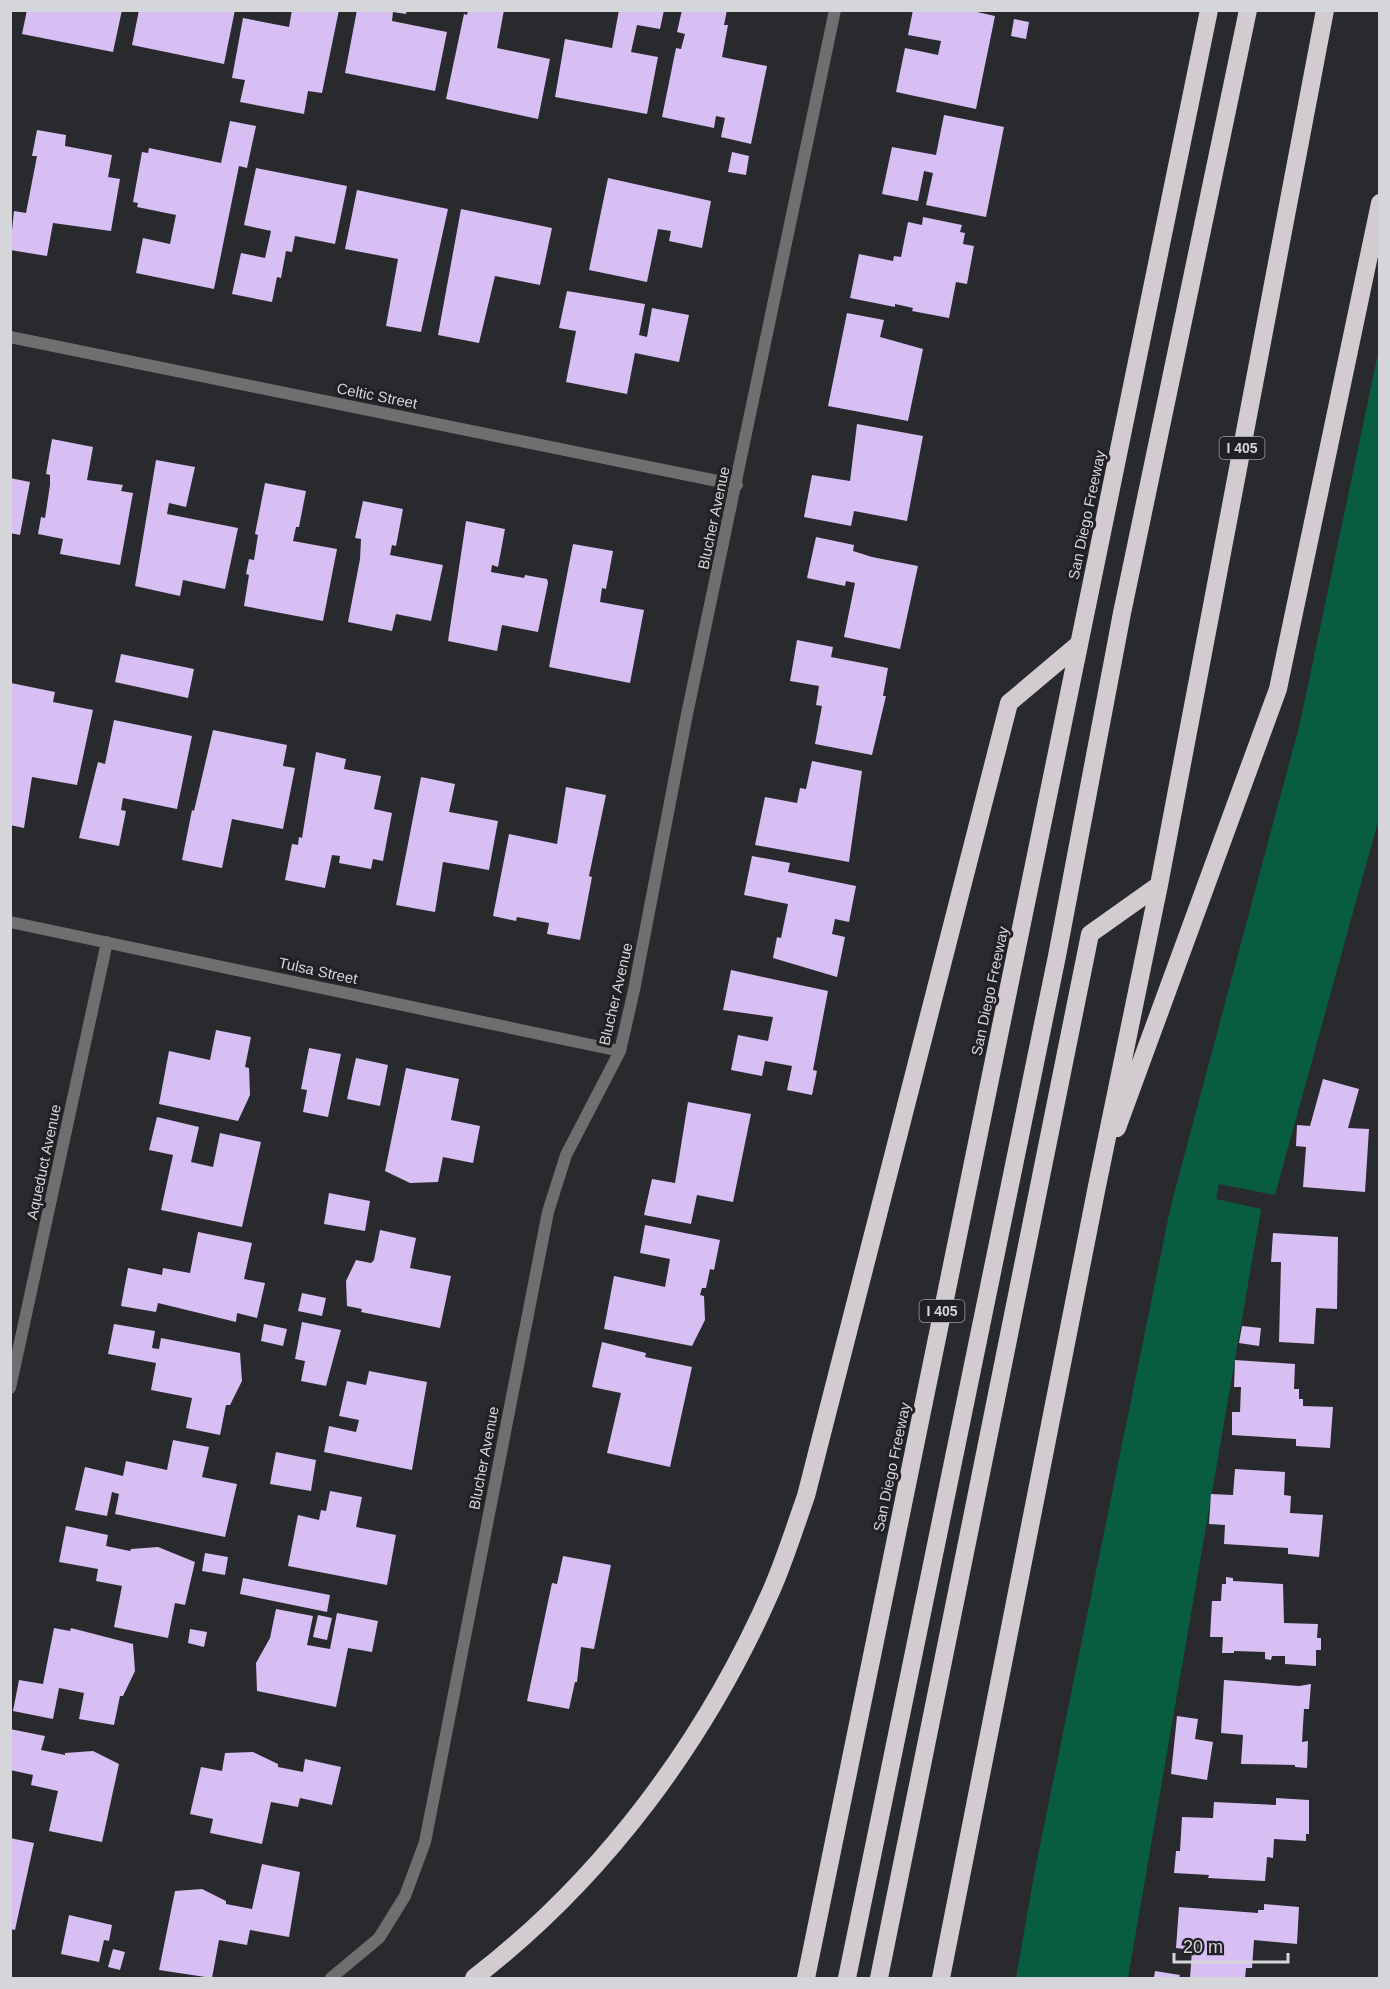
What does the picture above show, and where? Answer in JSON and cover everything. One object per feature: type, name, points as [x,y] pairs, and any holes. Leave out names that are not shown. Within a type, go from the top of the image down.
[{"type":"highway","name":"San Diego Freeway","points":[[806,1978],[1209,10]]},
{"type":"highway","points":[[847,1978],[1057,956],[1122,613],[1248,10]]},
{"type":"highway","name":"I 405","points":[[940,1978],[1096,1186],[1159,885],[1325,10]]},
{"type":"highway","points":[[1096,1186],[1278,689],[1380,203]]},
{"type":"highway","points":[[474,1978],[512,1949],[570,1893],[632,1822],[683,1754],[733,1671],[773,1588],[806,1496],[1009,703],[1079,644]]},
{"type":"highway","points":[[879,1978],[1090,934],[1159,885]]},
{"type":"street","name":"Blucher Avenue","points":[[331,1978],[379,1938],[405,1896],[425,1842],[548,1212],[566,1155],[620,1051],[634,990],[686,719],[835,10]]},
{"type":"street","name":"Celtic Street","points":[[10,337],[737,485]]},
{"type":"street","name":"Tulsa Street","points":[[10,922],[620,1051]]},
{"type":"street","name":"Aqueduct Avenue","points":[[10,1388],[107,942]]},
{"type":"green space","points":[[1379,349],[1379,818],[1275,1195],[1219,1184],[1216,1199],[1261,1209],[1128,1978],[1016,1978],[1035,1870],[1171,1205],[1300,723]]},
{"type":"building","points":[[27,10],[122,10],[113,52],[22,34]]},
{"type":"building","points":[[139,10],[235,10],[224,64],[132,45]]},
{"type":"building","points":[[292,10],[339,10],[322,93],[308,91],[304,114],[240,102],[245,80],[232,78],[243,18],[289,27]]},
{"type":"building","points":[[357,10],[407,10],[406,14],[393,12],[392,21],[447,32],[435,91],[345,73]]},
{"type":"building","points":[[468,10],[504,10],[497,48],[550,59],[538,119],[446,99],[464,14],[467,15]]},
{"type":"building","points":[[619,10],[664,10],[660,29],[637,25],[631,52],[658,57],[647,114],[555,97],[565,39],[612,48]]},
{"type":"building","points":[[682,10],[727,10],[724,25],[728,25],[722,57],[767,66],[751,144],[721,137],[725,118],[716,116],[714,128],[662,117],[676,48],[681,49],[685,34],[677,32]]},
{"type":"building","points":[[913,10],[968,10],[995,16],[976,109],[896,92],[905,48],[938,55],[941,41],[908,35]]},
{"type":"building","points":[[1014,19],[1029,22],[1026,39],[1011,36]]},
{"type":"building","points":[[944,115],[1004,127],[986,217],[926,205],[933,173],[924,171],[918,201],[882,194],[892,147],[936,155]]},
{"type":"building","points":[[230,121],[256,126],[247,168],[239,166],[214,289],[136,273],[143,238],[170,244],[176,215],[137,207],[138,203],[133,202],[142,152],[148,153],[149,148],[221,163]]},
{"type":"building","points":[[37,130],[66,135],[65,146],[112,155],[108,177],[120,179],[111,231],[53,223],[47,256],[10,250],[14,211],[26,213],[37,156],[32,156]]},
{"type":"building","points":[[732,152],[749,156],[746,175],[728,172]]},
{"type":"building","points":[[256,168],[347,186],[335,244],[295,236],[292,252],[286,251],[281,278],[277,277],[272,302],[232,294],[241,253],[265,258],[271,231],[244,225]]},
{"type":"building","points":[[608,178],[711,201],[702,248],[669,241],[671,231],[658,229],[647,282],[589,270]]},
{"type":"building","points":[[357,190],[448,209],[421,332],[386,326],[398,259],[345,249]]},
{"type":"building","points":[[461,209],[552,228],[540,285],[495,276],[479,343],[438,335]]},
{"type":"building","points":[[923,217],[962,225],[960,232],[965,233],[963,244],[974,246],[967,284],[956,282],[949,318],[912,311],[913,308],[895,304],[895,307],[850,298],[859,254],[893,261],[894,256],[901,257],[908,222],[922,225]]},
{"type":"building","points":[[567,291],[645,304],[639,335],[647,337],[652,308],[689,315],[679,362],[635,353],[627,394],[566,382],[576,331],[559,328]]},
{"type":"building","points":[[847,313],[884,320],[880,337],[923,349],[908,421],[828,406]]},
{"type":"building","points":[[857,424],[923,436],[907,521],[854,511],[851,526],[804,517],[812,475],[850,481]]},
{"type":"building","points":[[52,439],[93,447],[87,480],[123,485],[121,491],[133,493],[120,565],[60,554],[63,539],[38,534],[41,517],[45,518],[50,485],[50,475],[46,474]]},
{"type":"building","points":[[156,460],[195,467],[186,507],[169,503],[167,514],[238,528],[225,589],[183,580],[180,596],[135,586]]},
{"type":"building","points":[[10,478],[30,482],[20,535],[10,533]]},
{"type":"building","points":[[265,483],[306,491],[299,527],[296,527],[293,541],[337,549],[323,621],[244,606],[249,575],[246,574],[249,559],[254,560],[258,535],[255,534]]},
{"type":"building","points":[[363,501],[403,509],[396,546],[392,545],[390,555],[443,565],[431,621],[396,614],[392,631],[348,622],[360,559],[361,539],[355,538]]},
{"type":"building","points":[[466,521],[505,529],[498,567],[492,565],[491,572],[524,578],[525,575],[547,579],[548,583],[538,632],[502,625],[497,651],[448,641]]},
{"type":"building","points":[[816,537],[854,545],[853,551],[872,557],[918,566],[900,649],[844,637],[855,583],[846,581],[845,586],[807,578]]},
{"type":"building","points":[[573,544],[613,551],[606,589],[602,588],[600,602],[644,610],[630,683],[549,667]]},
{"type":"building","points":[[797,640],[833,647],[831,657],[888,668],[883,696],[886,696],[872,755],[815,744],[822,706],[816,705],[819,686],[790,681]]},
{"type":"building","points":[[121,654],[194,669],[188,698],[115,682]]},
{"type":"building","points":[[11,683],[55,692],[53,702],[93,710],[77,785],[32,777],[24,828],[10,825]]},
{"type":"building","points":[[114,720],[192,736],[177,809],[123,798],[121,810],[126,811],[119,846],[79,838],[98,762],[105,764]]},
{"type":"building","points":[[213,730],[287,745],[283,766],[295,768],[283,829],[232,819],[222,868],[182,860],[192,810],[194,811]]},
{"type":"building","points":[[316,752],[346,759],[344,769],[381,776],[374,809],[392,813],[383,861],[373,859],[371,869],[339,863],[340,856],[332,855],[325,888],[285,880],[292,844],[298,845],[299,837],[302,838]]},
{"type":"building","points":[[812,761],[862,771],[849,862],[755,845],[765,797],[797,803],[800,788],[806,789]]},
{"type":"building","points":[[421,777],[455,784],[449,812],[498,821],[489,870],[443,862],[435,912],[396,905]]},
{"type":"building","points":[[566,787],[606,795],[589,876],[592,877],[580,940],[547,934],[549,923],[517,917],[516,921],[493,916],[509,834],[557,844]]},
{"type":"building","points":[[752,856],[790,863],[788,872],[856,886],[849,922],[835,919],[832,934],[845,937],[837,977],[773,958],[777,937],[781,938],[788,904],[744,895]]},
{"type":"building","points":[[731,970],[828,991],[813,1070],[817,1071],[812,1095],[787,1090],[792,1066],[765,1061],[762,1076],[731,1070],[738,1035],[768,1041],[773,1017],[723,1010]]},
{"type":"building","points":[[216,1030],[251,1037],[245,1067],[249,1068],[250,1095],[238,1121],[159,1104],[169,1051],[210,1060]]},
{"type":"building","points":[[309,1048],[341,1054],[328,1117],[303,1112],[307,1090],[301,1089]]},
{"type":"building","points":[[356,1058],[388,1065],[380,1106],[347,1099]]},
{"type":"building","points":[[406,1068],[459,1079],[451,1120],[480,1126],[473,1163],[443,1157],[438,1182],[410,1183],[385,1171]]},
{"type":"building","points":[[1323,1079],[1359,1089],[1348,1128],[1369,1129],[1365,1192],[1303,1187],[1306,1147],[1296,1146],[1297,1125],[1310,1126]]},
{"type":"building","points":[[688,1102],[751,1114],[733,1202],[697,1195],[691,1224],[644,1215],[652,1179],[675,1183]]},
{"type":"building","points":[[157,1117],[199,1127],[191,1162],[213,1167],[220,1133],[261,1142],[242,1227],[161,1210],[173,1155],[149,1150]]},
{"type":"building","points":[[329,1193],[370,1201],[365,1231],[324,1224]]},
{"type":"building","points":[[645,1225],[720,1240],[714,1270],[710,1269],[706,1288],[702,1288],[700,1295],[704,1296],[705,1320],[692,1346],[604,1329],[614,1276],[665,1287],[670,1259],[640,1253]]},
{"type":"building","points":[[380,1230],[416,1238],[410,1268],[451,1276],[440,1328],[361,1312],[362,1309],[347,1306],[346,1281],[356,1260],[371,1263],[374,1260]]},
{"type":"building","points":[[198,1232],[252,1243],[244,1279],[265,1283],[257,1318],[237,1313],[236,1322],[158,1303],[156,1312],[121,1306],[128,1268],[162,1275],[163,1268],[190,1273]]},
{"type":"building","points":[[1273,1233],[1338,1237],[1337,1309],[1316,1308],[1314,1344],[1279,1342],[1281,1262],[1271,1262]]},
{"type":"building","points":[[302,1293],[326,1298],[322,1316],[298,1311]]},
{"type":"building","points":[[302,1322],[341,1330],[326,1386],[301,1381],[305,1361],[295,1359]]},
{"type":"building","points":[[114,1324],[155,1331],[152,1348],[159,1349],[161,1338],[240,1353],[242,1381],[230,1405],[226,1405],[220,1435],[186,1428],[192,1398],[151,1390],[156,1363],[108,1354]]},
{"type":"building","points":[[264,1324],[287,1329],[283,1346],[261,1341]]},
{"type":"building","points":[[1242,1326],[1261,1328],[1259,1346],[1239,1343]]},
{"type":"building","points":[[602,1342],[646,1353],[645,1357],[692,1367],[670,1467],[607,1453],[621,1393],[592,1387]]},
{"type":"building","points":[[1235,1360],[1295,1364],[1294,1389],[1299,1389],[1299,1399],[1303,1399],[1303,1406],[1333,1407],[1330,1448],[1296,1446],[1296,1439],[1232,1435],[1232,1412],[1240,1412],[1241,1387],[1234,1387]]},
{"type":"building","points":[[369,1371],[427,1382],[412,1470],[324,1452],[329,1426],[356,1432],[359,1420],[339,1416],[347,1381],[366,1385]]},
{"type":"building","points":[[173,1440],[209,1447],[202,1477],[237,1484],[225,1537],[115,1514],[119,1494],[112,1492],[107,1516],[75,1510],[85,1467],[123,1476],[126,1461],[167,1470]]},
{"type":"building","points":[[276,1452],[316,1460],[311,1491],[270,1484]]},
{"type":"building","points":[[1235,1469],[1285,1472],[1284,1495],[1291,1496],[1290,1513],[1323,1515],[1319,1557],[1288,1554],[1288,1548],[1224,1544],[1225,1525],[1209,1524],[1211,1494],[1233,1495]]},
{"type":"building","points":[[330,1491],[362,1497],[356,1527],[396,1535],[387,1585],[288,1566],[298,1515],[319,1520],[321,1510],[326,1511]]},
{"type":"building","points":[[66,1526],[108,1535],[106,1546],[130,1551],[131,1549],[158,1547],[195,1562],[185,1605],[175,1603],[168,1638],[114,1627],[122,1586],[96,1581],[98,1569],[59,1562]]},
{"type":"building","points":[[205,1553],[228,1557],[225,1575],[202,1571]]},
{"type":"building","points":[[563,1556],[611,1565],[594,1649],[581,1647],[577,1682],[575,1682],[569,1709],[527,1701],[552,1583],[557,1584]]},
{"type":"building","points":[[1226,1577],[1233,1578],[1233,1581],[1283,1584],[1284,1623],[1318,1624],[1317,1638],[1321,1638],[1321,1650],[1316,1650],[1316,1666],[1285,1664],[1285,1656],[1272,1656],[1271,1660],[1265,1659],[1265,1652],[1222,1653],[1223,1637],[1210,1637],[1212,1601],[1221,1601],[1222,1584],[1226,1584]]},
{"type":"building","points":[[243,1578],[330,1595],[327,1612],[240,1594]]},
{"type":"building","points":[[276,1609],[313,1616],[307,1645],[330,1649],[337,1613],[378,1621],[372,1652],[348,1648],[336,1707],[257,1691],[256,1663],[270,1638]]},
{"type":"building","points":[[318,1615],[332,1618],[327,1640],[313,1637]]},
{"type":"building","points":[[54,1628],[70,1631],[71,1628],[133,1644],[135,1671],[123,1696],[120,1696],[114,1725],[79,1719],[84,1693],[59,1688],[53,1719],[13,1711],[19,1680],[43,1684]]},
{"type":"building","points":[[190,1629],[207,1632],[204,1647],[188,1643]]},
{"type":"building","points":[[1224,1680],[1299,1686],[1311,1684],[1309,1709],[1304,1709],[1302,1742],[1308,1741],[1307,1768],[1295,1767],[1295,1765],[1241,1764],[1243,1735],[1221,1733]]},
{"type":"building","points":[[1177,1716],[1198,1719],[1195,1739],[1213,1742],[1207,1780],[1171,1774]]},
{"type":"building","points":[[10,1729],[45,1736],[41,1750],[65,1755],[65,1753],[93,1751],[119,1764],[102,1842],[49,1831],[58,1791],[31,1785],[33,1775],[10,1770]]},
{"type":"building","points":[[253,1752],[278,1764],[278,1767],[303,1772],[305,1759],[341,1767],[332,1805],[300,1798],[298,1807],[271,1802],[262,1844],[210,1833],[213,1819],[190,1814],[201,1767],[222,1771],[225,1753]]},
{"type":"building","points":[[1276,1798],[1309,1800],[1309,1834],[1306,1834],[1306,1841],[1274,1839],[1273,1858],[1267,1857],[1265,1881],[1208,1878],[1209,1875],[1174,1873],[1176,1851],[1180,1851],[1182,1817],[1213,1818],[1214,1802],[1276,1805]]},
{"type":"building","points":[[10,1838],[34,1843],[15,1930],[10,1929]]},
{"type":"building","points":[[262,1864],[300,1872],[289,1937],[250,1930],[247,1945],[219,1940],[212,1978],[159,1970],[175,1891],[202,1889],[226,1901],[226,1904],[252,1909]]},
{"type":"building","points":[[1264,1904],[1299,1907],[1297,1944],[1254,1940],[1252,1968],[1246,1968],[1245,1978],[1190,1978],[1192,1950],[1176,1948],[1179,1907],[1258,1913],[1258,1910],[1264,1910]]},
{"type":"building","points":[[69,1915],[112,1925],[109,1941],[104,1940],[99,1962],[61,1954]]},
{"type":"building","points":[[113,1949],[125,1952],[120,1970],[108,1967]]},
{"type":"building","points":[[1155,1971],[1180,1975],[1179,1978],[1154,1978]]}]
